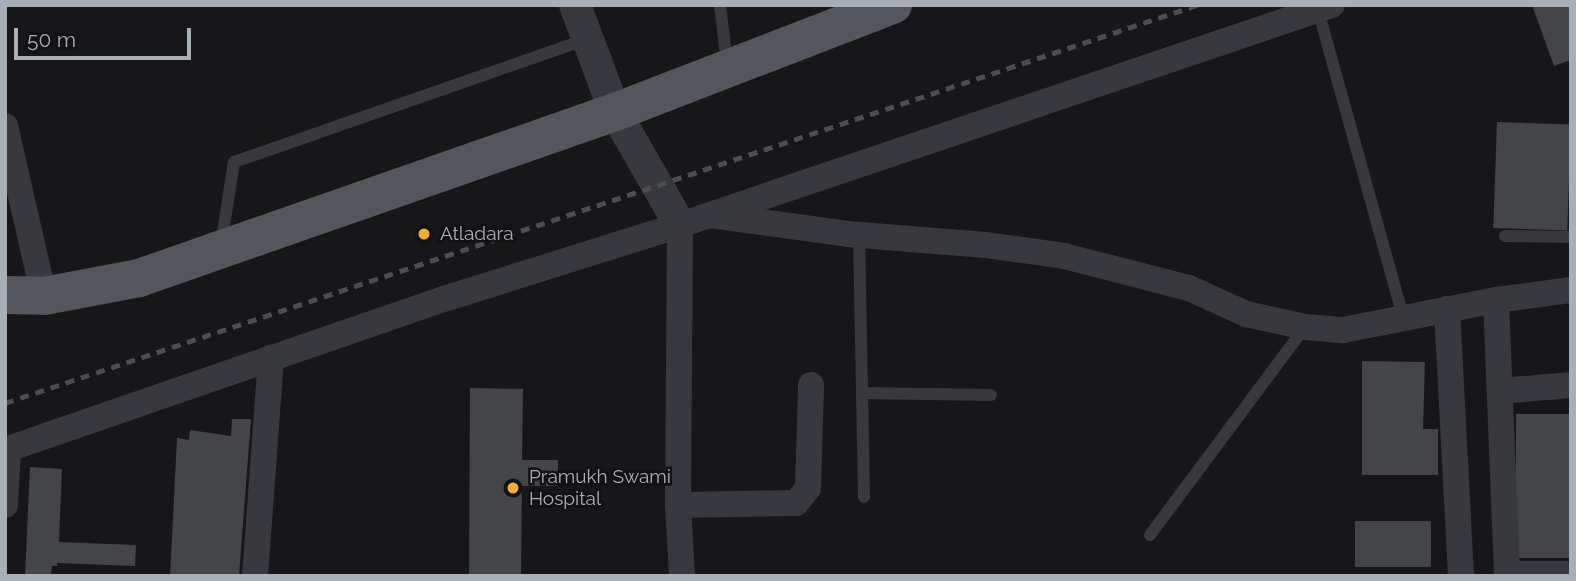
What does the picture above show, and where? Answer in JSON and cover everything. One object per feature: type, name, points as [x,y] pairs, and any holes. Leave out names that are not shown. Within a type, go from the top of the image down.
[{"type":"main road","points":[[5,295],[44,296],[139,278],[615,112],[874,9]]},
{"type":"street","points":[[575,5],[615,112],[692,220],[678,505],[682,576]]},
{"type":"street","points":[[5,505],[7,449],[447,298],[692,220],[1325,8]]},
{"type":"street","points":[[5,126],[44,296]]},
{"type":"street","points":[[692,220],[986,245],[1064,256],[1189,288],[1247,314],[1305,327],[1343,330],[1496,300],[1571,290]]},
{"type":"street","points":[[1496,300],[1507,575],[1571,574]]},
{"type":"street","points":[[1447,309],[1461,576]]},
{"type":"street","points":[[255,576],[271,358]]},
{"type":"street","points":[[678,505],[796,503],[808,488],[811,385]]},
{"type":"street","points":[[1500,391],[1571,385]]},
{"type":"lane","points":[[720,5],[728,69]]},
{"type":"lane","points":[[1325,8],[1403,317]]},
{"type":"lane","points":[[220,250],[234,162],[588,39]]},
{"type":"lane","points":[[859,234],[864,497]]},
{"type":"lane","points":[[1504,236],[1571,237]]},
{"type":"lane","points":[[1150,535],[1305,327]]},
{"type":"lane","points":[[862,393],[991,395]]},
{"type":"building","points":[[1532,5],[1571,5],[1571,60],[1554,66]]},
{"type":"building","points":[[1497,122],[1571,125],[1567,231],[1493,228]]},
{"type":"building","points":[[1362,361],[1425,362],[1423,429],[1438,429],[1438,475],[1362,475]]},
{"type":"building","points":[[470,388],[523,389],[522,460],[558,460],[558,486],[522,486],[521,576],[469,576]]},
{"type":"building","points":[[1516,414],[1570,414],[1570,558],[1516,558]]},
{"type":"building","points":[[232,419],[251,419],[239,576],[170,576],[177,438],[189,440],[190,430],[231,436]]},
{"type":"building","points":[[30,467],[62,469],[59,542],[136,545],[135,566],[57,563],[57,566],[52,566],[51,576],[25,576]]},
{"type":"building","points":[[1355,521],[1431,521],[1431,567],[1355,567]]},
{"type":"railway","points":[[5,403],[1197,5]]},
{"type":"place","name":"Atladara","points":[[424,234]]},
{"type":"place","name":"Pramukh Swami Hospital","points":[[513,488]]}]
